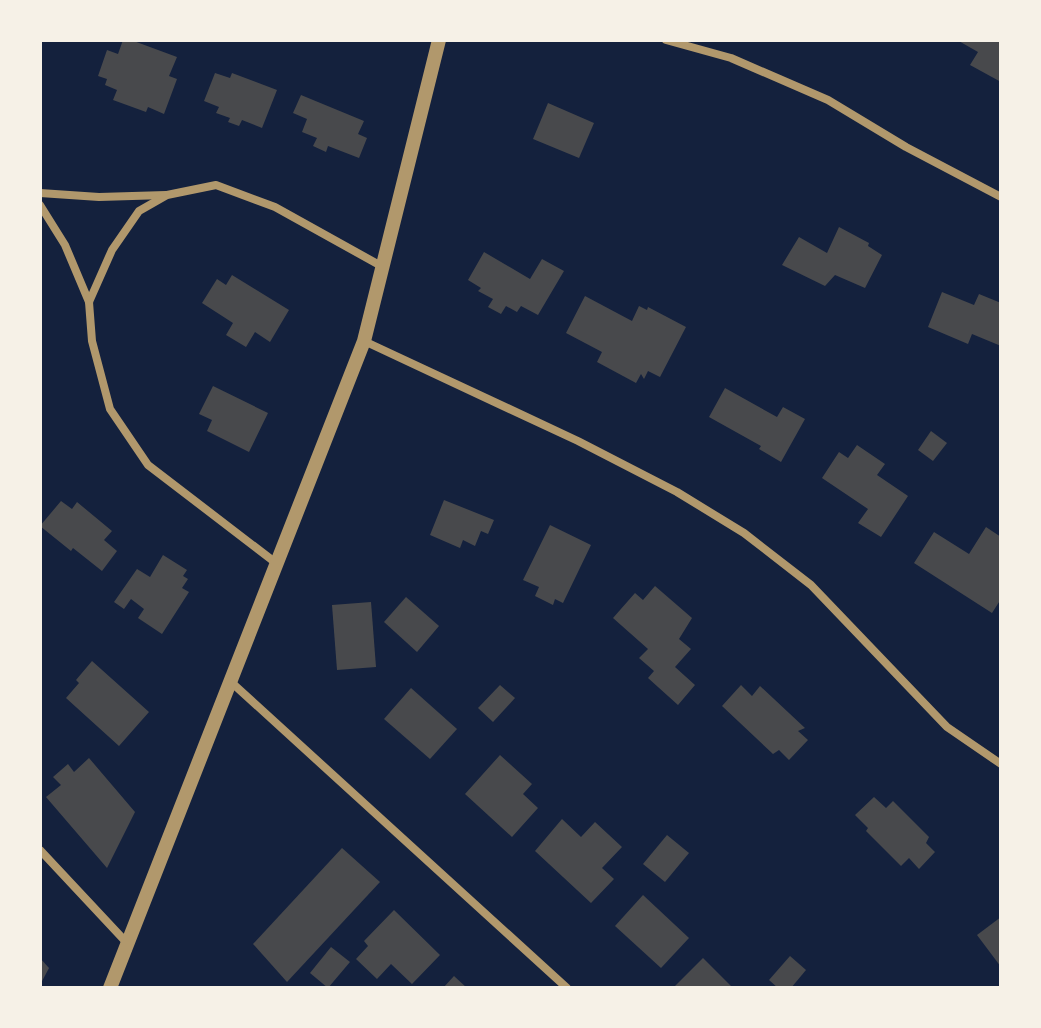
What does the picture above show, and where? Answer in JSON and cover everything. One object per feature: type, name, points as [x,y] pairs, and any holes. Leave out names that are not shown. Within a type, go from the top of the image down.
[{"type":"street","points":[[110,988],[364,341],[439,40]]},
{"type":"street","points":[[666,40],[731,58],[828,100],[906,147],[1001,197]]},
{"type":"street","points":[[40,193],[99,197],[167,195],[216,185],[275,207],[384,267]]},
{"type":"street","points":[[89,302],[112,250],[139,211],[167,195]]},
{"type":"street","points":[[40,205],[65,245],[89,302],[92,341],[110,409],[148,465],[276,563]]},
{"type":"street","points":[[364,341],[578,441],[677,492],[744,533],[811,585],[947,727],[1001,764]]},
{"type":"street","points":[[231,682],[567,988]]},
{"type":"street","points":[[40,850],[128,944]]},
{"type":"building","points":[[123,40],[131,40],[177,57],[169,76],[177,79],[164,114],[148,107],[146,112],[113,100],[117,90],[105,85],[107,79],[98,76],[107,50],[118,54]]},
{"type":"building","points":[[957,40],[1001,40],[1001,82],[970,65],[978,52]]},
{"type":"building","points":[[215,73],[230,78],[232,73],[277,90],[262,128],[242,120],[239,126],[228,122],[230,118],[216,113],[219,107],[204,101]]},
{"type":"building","points":[[301,95],[364,121],[358,134],[367,138],[359,158],[328,146],[326,152],[313,146],[317,138],[302,132],[307,119],[293,113]]},
{"type":"building","points":[[548,103],[594,123],[579,158],[533,139]]},
{"type":"building","points":[[839,227],[869,243],[868,246],[882,255],[865,288],[835,275],[825,286],[782,265],[799,237],[827,253]]},
{"type":"building","points":[[484,252],[530,279],[542,259],[564,271],[538,315],[521,306],[517,312],[506,306],[501,314],[488,307],[493,299],[478,291],[481,288],[468,280]]},
{"type":"building","points":[[232,275],[289,310],[270,342],[255,332],[246,347],[226,335],[233,323],[202,303],[217,279],[226,285]]},
{"type":"building","points":[[942,292],[974,305],[979,294],[1001,303],[1001,346],[972,334],[968,344],[928,327]]},
{"type":"building","points":[[585,296],[632,321],[639,306],[647,310],[648,307],[686,327],[660,377],[648,371],[644,379],[641,374],[636,383],[597,362],[602,352],[566,333]]},
{"type":"building","points":[[213,386],[268,413],[249,452],[207,431],[212,420],[199,414]]},
{"type":"building","points":[[725,388],[777,417],[783,407],[805,419],[781,462],[759,449],[761,446],[709,417]]},
{"type":"building","points":[[931,431],[947,443],[933,461],[918,450]]},
{"type":"building","points":[[857,445],[885,464],[877,475],[908,496],[881,537],[858,523],[868,509],[822,478],[839,452],[848,458]]},
{"type":"building","points":[[444,500],[494,520],[488,534],[481,531],[475,546],[463,540],[460,548],[430,535]]},
{"type":"building","points":[[61,501],[72,509],[77,502],[112,531],[104,540],[117,551],[102,571],[40,526]]},
{"type":"building","points":[[550,525],[591,545],[563,603],[555,599],[553,605],[535,596],[539,587],[523,580]]},
{"type":"building","points":[[986,527],[1001,537],[1001,599],[992,613],[914,563],[934,532],[969,554]]},
{"type":"building","points":[[163,555],[187,570],[183,576],[188,579],[182,588],[189,592],[162,634],[138,618],[144,609],[131,599],[124,609],[114,602],[137,569],[150,577]]},
{"type":"building","points":[[655,586],[692,618],[679,639],[691,649],[675,667],[695,685],[678,705],[648,678],[654,671],[639,658],[648,649],[613,618],[635,593],[643,600]]},
{"type":"building","points":[[406,597],[439,626],[417,652],[384,622]]},
{"type":"building","points":[[371,602],[376,667],[337,670],[332,605]]},
{"type":"building","points":[[92,661],[149,712],[119,746],[66,698]]},
{"type":"building","points":[[500,685],[515,698],[493,722],[478,708]]},
{"type":"building","points":[[741,685],[752,696],[760,686],[805,728],[798,731],[808,740],[789,760],[779,750],[773,754],[722,706]]},
{"type":"building","points":[[411,688],[457,729],[430,759],[384,719]]},
{"type":"building","points":[[500,755],[532,784],[523,794],[538,808],[512,837],[465,794]]},
{"type":"building","points":[[89,758],[135,812],[107,868],[46,797],[61,785],[53,777],[68,764],[74,772]]},
{"type":"building","points":[[874,797],[886,808],[893,801],[929,837],[926,843],[935,852],[919,869],[909,858],[901,866],[866,831],[868,828],[855,815]]},
{"type":"building","points":[[562,819],[581,837],[595,822],[622,847],[602,868],[614,879],[591,903],[535,851]]},
{"type":"building","points":[[667,835],[689,853],[665,882],[643,864]]},
{"type":"building","points":[[342,848],[380,882],[287,982],[253,944]]},
{"type":"building","points":[[643,895],[689,938],[661,968],[615,926]]},
{"type":"building","points":[[394,910],[440,955],[412,984],[391,964],[377,979],[356,959],[368,946],[364,941]]},
{"type":"building","points":[[1001,917],[1001,967],[977,935]]},
{"type":"building","points":[[331,947],[350,962],[328,988],[310,973]]},
{"type":"building","points":[[790,956],[806,970],[791,988],[778,988],[769,980]]},
{"type":"building","points":[[40,958],[49,968],[40,985]]},
{"type":"building","points":[[703,958],[733,988],[673,988]]},
{"type":"building","points":[[454,976],[467,988],[443,988]]}]
